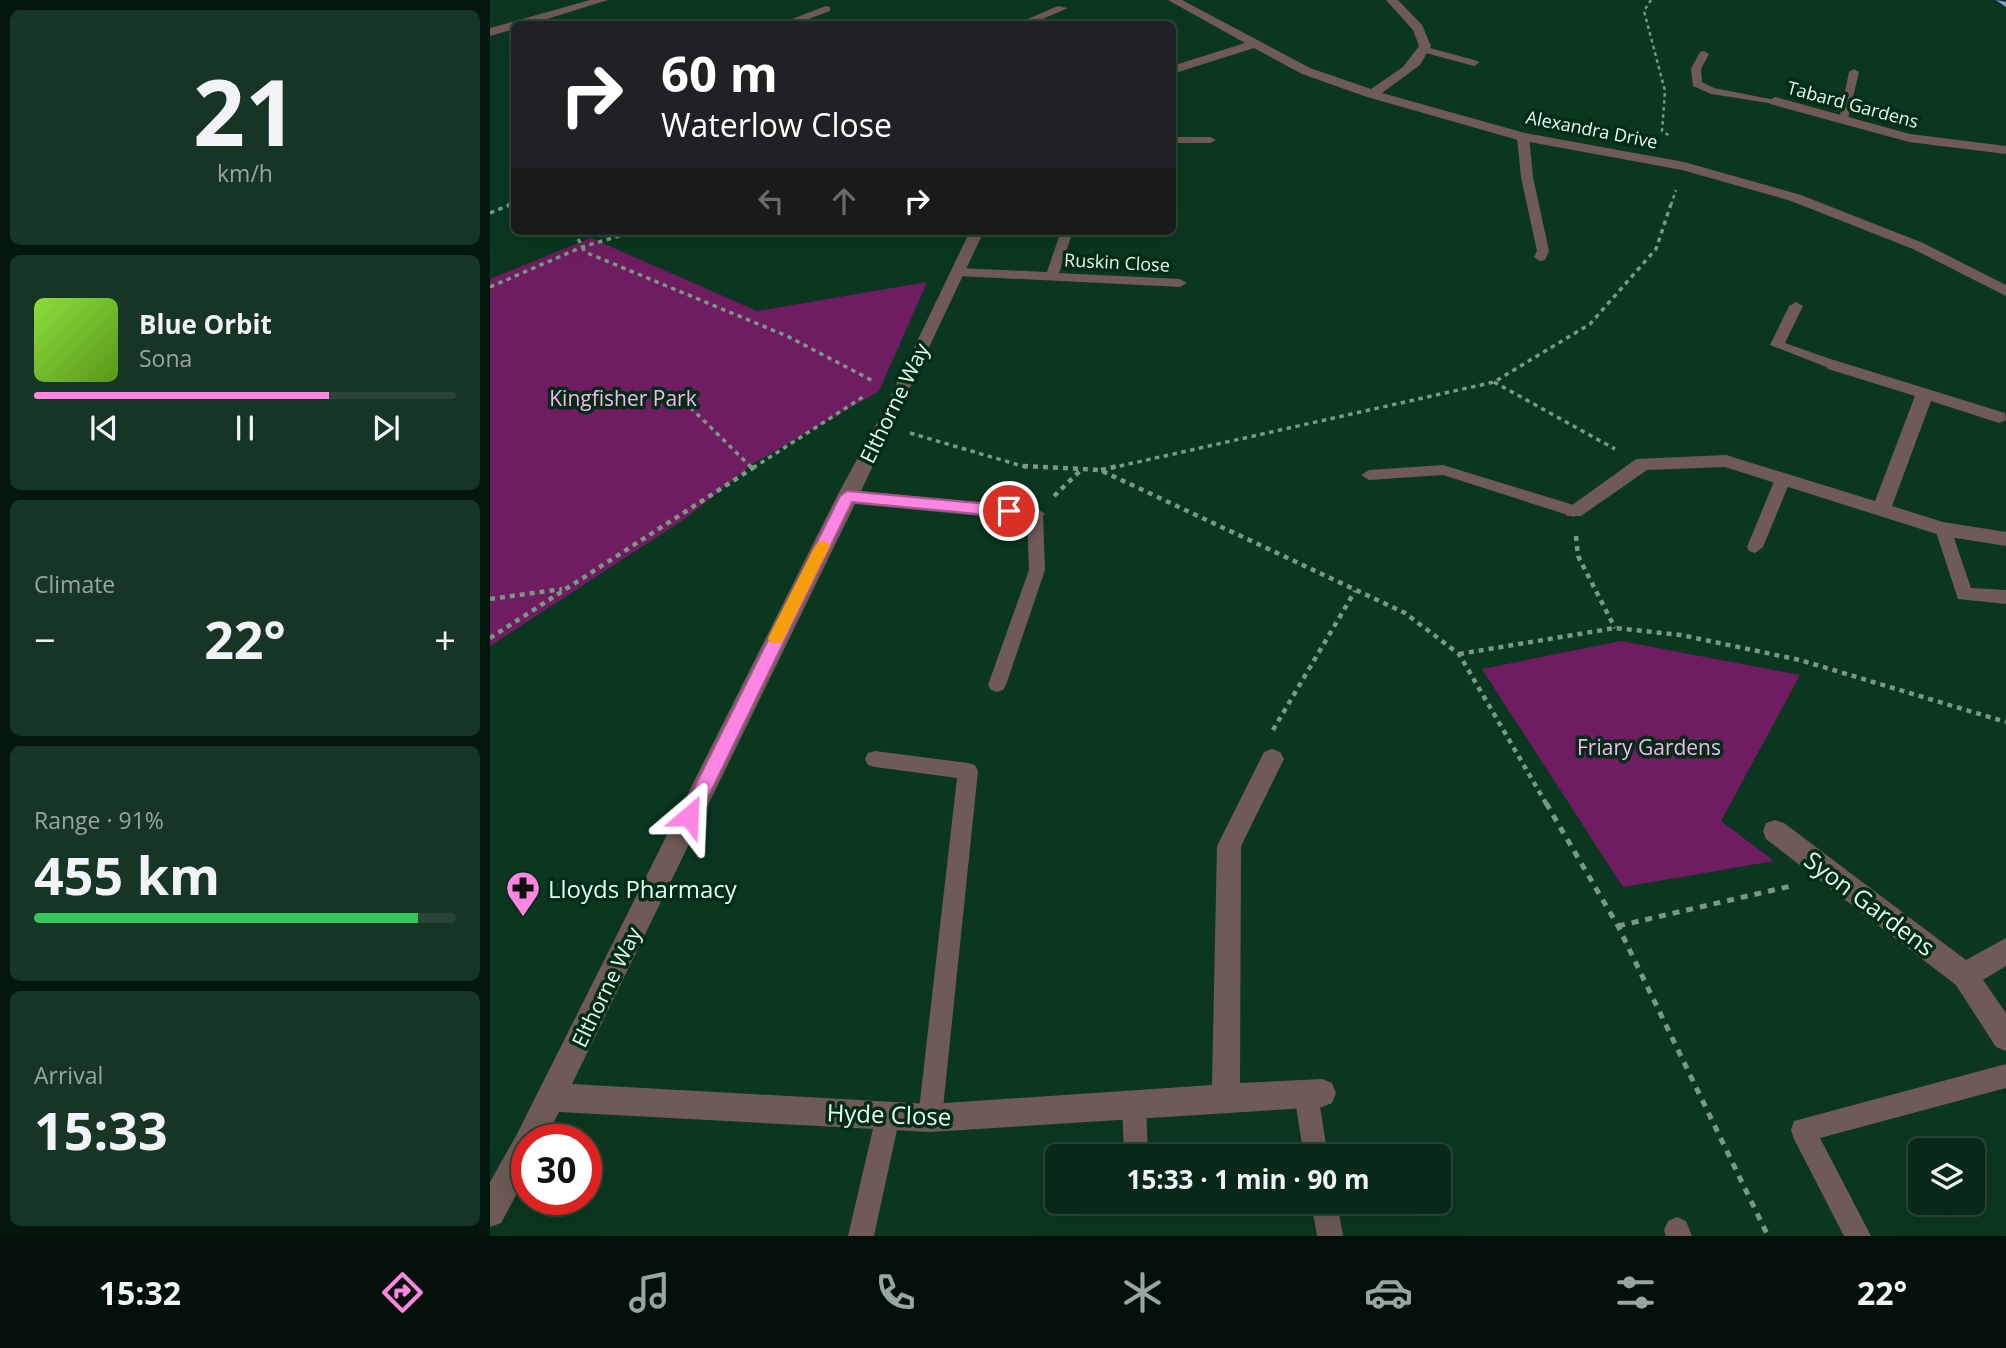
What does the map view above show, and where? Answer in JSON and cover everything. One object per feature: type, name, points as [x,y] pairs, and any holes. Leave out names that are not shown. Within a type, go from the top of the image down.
[{"type":"street","points":[[530,21],[602,0]]},
{"type":"street","name":"Alexandra Drive","points":[[1174,0],[1307,71],[1372,94],[1523,137],[1684,166],[1796,198],[1918,246],[2006,291]]},
{"type":"street","points":[[1372,94],[1420,59],[1426,50],[1426,40],[1392,0]]},
{"type":"street","points":[[1030,21],[1062,8]]},
{"type":"street","points":[[793,21],[826,9]]},
{"type":"street","points":[[490,32],[511,27]]},
{"type":"street","points":[[1176,69],[1254,44]]},
{"type":"street","name":"Tabard Gardens","points":[[1775,101],[1909,138],[2006,150]]},
{"type":"street","name":"Elthorne Way","points":[[538,1124],[847,496],[893,410],[975,235]]},
{"type":"street","points":[[1834,365],[2003,417]]},
{"type":"street","points":[[1881,511],[1925,393]]},
{"type":"street","points":[[1574,511],[1643,464],[1726,461],[1943,529],[2006,539]]},
{"type":"street","points":[[847,496],[1035,514]]},
{"type":"street","points":[[1226,1098],[1229,846],[1272,759]]},
{"type":"street","name":"Syon Gardens","points":[[1774,831],[1965,976],[2006,1038]]},
{"type":"street","points":[[1965,976],[2006,951]]},
{"type":"street","name":"Hyde Close","points":[[553,1097],[930,1118],[1314,1094]]},
{"type":"street","points":[[490,1212],[511,1174]]},
{"type":"lane","points":[[1426,50],[1474,63]]},
{"type":"lane","points":[[1704,54],[1696,69],[1697,83],[1711,91],[1775,101]]},
{"type":"lane","points":[[1843,118],[1854,72]]},
{"type":"lane","points":[[1523,137],[1527,177],[1543,251],[1540,257]]},
{"type":"lane","points":[[1176,139],[1210,140]]},
{"type":"lane","name":"Ruskin Close","points":[[1052,276],[1066,235]]},
{"type":"lane","name":"Ruskin Close","points":[[958,272],[1180,283]]},
{"type":"lane","points":[[1796,306],[1777,345],[1834,365]]},
{"type":"lane","points":[[1369,475],[1443,470],[1574,511]]},
{"type":"lane","points":[[1755,547],[1783,480]]},
{"type":"lane","points":[[998,685],[1037,570],[1035,514]]},
{"type":"lane","points":[[1943,529],[1964,594],[2006,597]]},
{"type":"lane","points":[[875,759],[968,771],[930,1118]]},
{"type":"lane","points":[[1858,1236],[1803,1130],[2006,1076]]},
{"type":"lane","points":[[1314,1094],[1316,1144]]},
{"type":"lane","points":[[1134,1104],[1136,1144]]},
{"type":"lane","points":[[862,1236],[888,1116]]},
{"type":"lane","points":[[1326,1214],[1330,1236]]},
{"type":"path","points":[[893,410],[903,431],[1034,469],[1100,470],[1494,382],[1590,324],[1656,249],[1684,166],[1686,144],[1662,131],[1665,91],[1644,11],[1650,0]]},
{"type":"path","points":[[490,213],[511,204]]},
{"type":"path","points":[[490,638],[882,385],[787,336],[585,252],[576,235]]},
{"type":"path","points":[[490,287],[582,247],[622,235]]},
{"type":"path","points":[[1494,382],[1643,464]]},
{"type":"path","points":[[684,401],[700,413],[725,443],[753,469]]},
{"type":"path","points":[[1035,514],[1080,470]]},
{"type":"path","points":[[1100,470],[1405,613],[1460,654],[1618,926],[1768,1236]]},
{"type":"path","points":[[1574,511],[1578,556],[1615,628]]},
{"type":"path","points":[[490,599],[564,589]]},
{"type":"path","points":[[1272,759],[1273,724],[1355,591]]},
{"type":"path","points":[[1460,654],[1615,628],[1681,635],[1800,660],[2006,722]]},
{"type":"path","points":[[1618,926],[1835,876]]},
{"type":"green space","name":"Kingfisher Park","points":[[591,238],[757,311],[927,282],[879,391],[754,463],[686,518],[490,646],[490,279]]},
{"type":"green space","name":"Friary Gardens","points":[[1621,641],[1800,675],[1721,821],[1774,861],[1623,887],[1482,669]]},
{"type":"waterway","points":[[1999,0],[2006,5]]},
{"type":"slow traffic","points":[[776,638],[823,546]]},
{"type":"place","name":"Lloyds Pharmacy","points":[[523,918]]},
{"type":"route","points":[[689,816],[847,496],[1009,511]]}]
